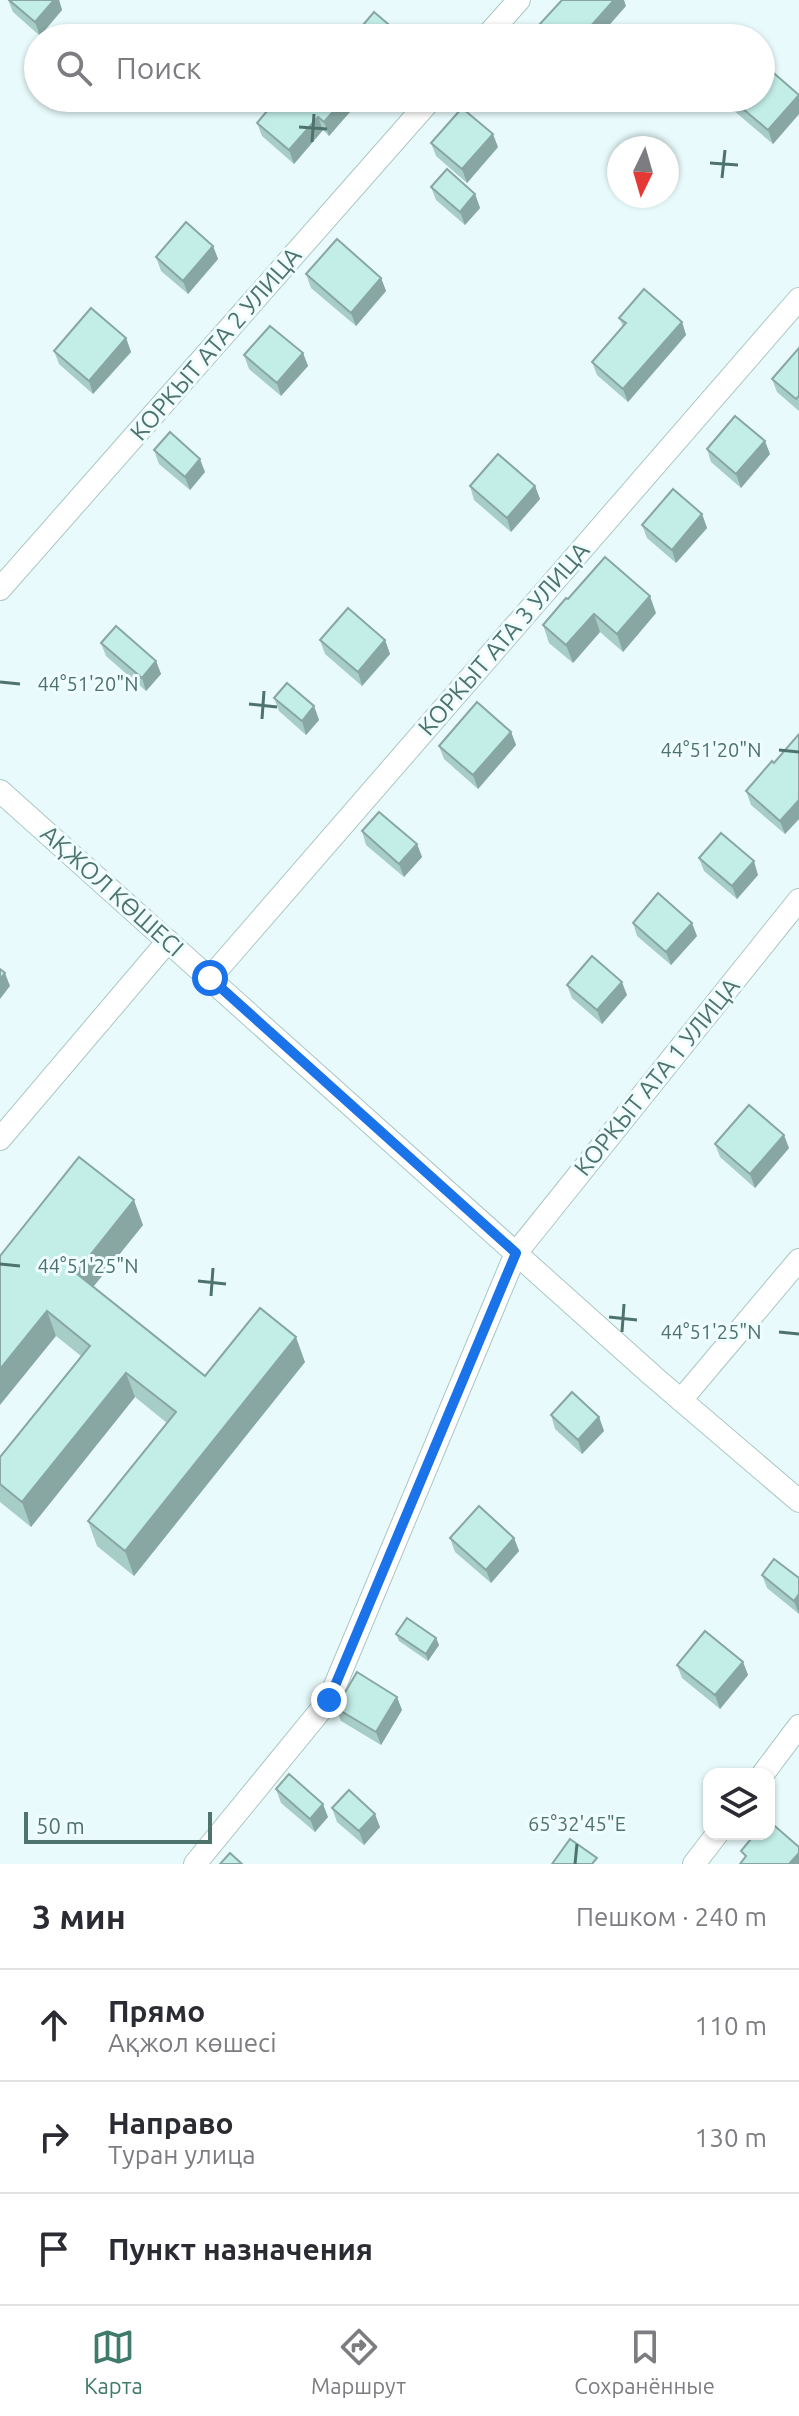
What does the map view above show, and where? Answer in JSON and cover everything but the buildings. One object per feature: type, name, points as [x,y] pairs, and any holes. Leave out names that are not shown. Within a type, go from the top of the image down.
[{"type":"street","points":[[498,24],[519,0]]},
{"type":"street","name":"КОРКЫТ АТА 2 УЛИЦА","points":[[0,589],[420,112]]},
{"type":"street","name":"КОРКЫТ АТА 3 УЛИЦА","points":[[210,978],[799,299]]},
{"type":"street","name":"АҚЖОЛ КӨШЕСІ","points":[[0,791],[681,1400],[799,1501]]},
{"type":"street","name":"КОРКЫТ АТА 1 УЛИЦА","points":[[195,1864],[329,1700],[516,1253],[799,900]]},
{"type":"street","points":[[0,1139],[168,941]]},
{"type":"street","points":[[681,1400],[799,1260]]},
{"type":"street","points":[[768,1768],[799,1726]]},
{"type":"street","points":[[694,1864],[712,1840]]},
{"type":"route","points":[[210,978],[516,1253],[329,1700]]}]
